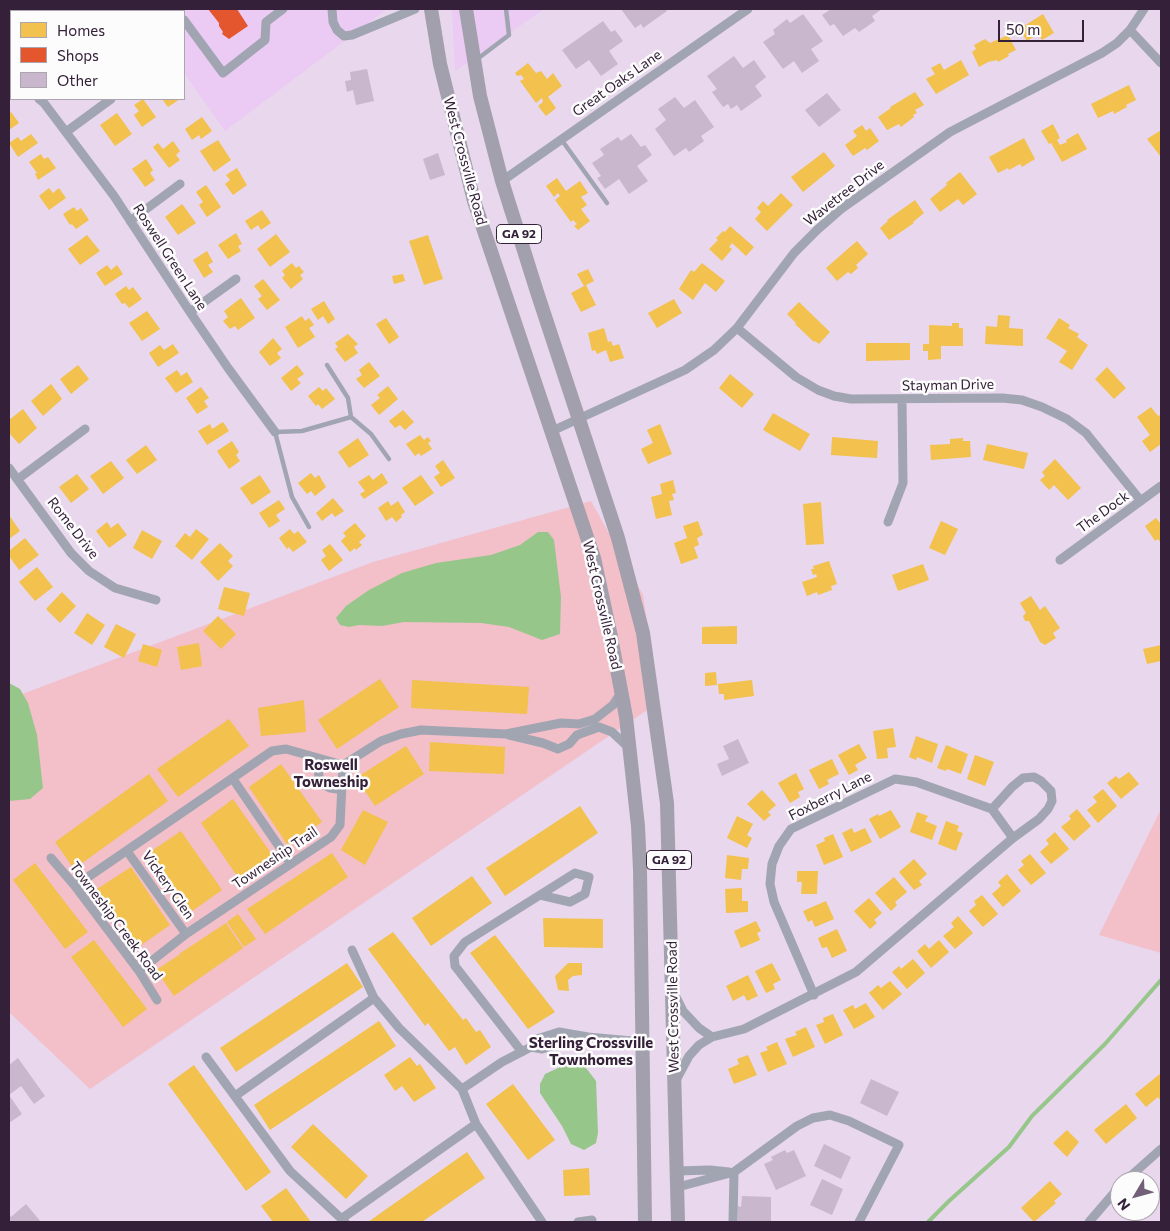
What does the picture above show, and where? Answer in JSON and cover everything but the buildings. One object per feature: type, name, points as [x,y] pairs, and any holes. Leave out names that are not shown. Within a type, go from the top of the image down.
[{"type":"main road","name":"West Crossville Road","points":[[431,9],[440,64],[474,200],[594,558],[622,693],[638,826],[640,870],[645,1222]]},
{"type":"main road","name":"West Crossville Road","points":[[466,9],[480,96],[502,180],[536,292],[618,538],[642,633],[667,803],[678,1222]]},
{"type":"street","points":[[185,21],[223,73],[265,40],[266,22],[283,9]]},
{"type":"street","points":[[332,9],[333,22],[337,30],[344,36],[352,36],[404,11],[415,9]]},
{"type":"street","name":"Great Oaks Lane","points":[[502,180],[748,9]]},
{"type":"street","name":"Wavetree Drive","points":[[552,431],[685,370],[714,350],[737,328],[794,253],[841,209],[950,132],[1102,53],[1117,43],[1130,30],[1144,9]]},
{"type":"street","points":[[1130,30],[1161,63]]},
{"type":"street","name":"Roswell Green Lane","points":[[40,100],[114,196],[228,368],[275,432]]},
{"type":"street","points":[[66,132],[110,100]]},
{"type":"street","points":[[130,221],[180,184]]},
{"type":"street","points":[[190,312],[236,279]]},
{"type":"street","name":"Stayman Drive","points":[[737,328],[796,377],[818,390],[851,399],[1002,398],[1022,400],[1042,407],[1067,419],[1086,433],[1140,501]]},
{"type":"street","points":[[888,522],[903,483],[902,399]]},
{"type":"street","points":[[18,479],[85,429]]},
{"type":"street","name":"Rome Drive","points":[[9,468],[72,553],[89,571],[115,588],[156,600]]},
{"type":"street","name":"The Dock","points":[[1060,560],[1161,486]]},
{"type":"street","points":[[506,734],[528,741],[543,743],[558,749],[569,744],[577,735],[597,723],[622,693]]},
{"type":"street","points":[[75,886],[272,751],[286,749],[343,765],[381,741],[421,730],[506,734],[561,723],[597,723],[612,732],[629,748]]},
{"type":"street","points":[[328,761],[320,763],[318,768],[319,777],[324,785],[337,789],[342,786],[343,781]]},
{"type":"street","name":"Towneship Trail","points":[[139,971],[186,934],[331,837],[340,825],[343,765]]},
{"type":"street","points":[[675,1084],[689,1056],[700,1045],[712,1037],[744,1029],[856,972],[1013,838],[1039,819],[1052,801],[1050,790],[1034,777],[1023,778],[1012,787],[992,810],[1013,838]]},
{"type":"street","points":[[233,779],[292,864]]},
{"type":"street","name":"Foxberry Lane","points":[[814,994],[774,902],[770,884],[772,864],[779,846],[791,829],[895,779],[916,782],[992,810]]},
{"type":"street","name":"Vickery Glen","points":[[127,851],[186,934]]},
{"type":"street","name":"Towneship Creek Road","points":[[52,858],[139,971],[157,1000]]},
{"type":"street","points":[[527,1049],[455,966],[454,956],[465,942],[575,873],[588,877],[585,894],[570,902],[540,895]]},
{"type":"street","points":[[352,950],[374,998],[399,1028],[462,1089],[476,1124],[542,1222]]},
{"type":"street","points":[[673,991],[683,1011],[699,1028],[712,1037]]},
{"type":"street","points":[[235,1096],[374,998]]},
{"type":"street","points":[[462,1089],[502,1062],[527,1049],[538,1038],[559,1032],[588,1037],[643,1042]]},
{"type":"street","points":[[206,1056],[290,1171],[343,1221],[476,1124]]},
{"type":"street","points":[[678,1187],[734,1172],[797,1126],[813,1118],[830,1115],[849,1121],[899,1145],[859,1222]]},
{"type":"street","points":[[1136,1171],[1161,1149]]},
{"type":"street","points":[[677,1171],[710,1170],[734,1172]]},
{"type":"street","points":[[733,1222],[734,1172]]},
{"type":"street","points":[[1089,1222],[1110,1198]]},
{"type":"street","points":[[578,1222],[592,1220]]},
{"type":"lane","points":[[474,60],[509,35],[506,9]]},
{"type":"lane","points":[[561,139],[607,204]]},
{"type":"lane","points":[[327,365],[348,398],[351,417],[371,434],[389,459]]},
{"type":"lane","points":[[309,527],[292,497],[275,432],[302,431],[351,417]]},
{"type":"shaded area","points":[[387,9],[225,131],[185,74],[185,10],[138,10]]},
{"type":"shaded area","points":[[452,9],[544,9],[455,71]]},
{"type":"shaded area","points":[[591,501],[643,595],[659,702],[90,1089],[9,1012],[9,699],[373,562]]},
{"type":"shaded area","points":[[538,532],[548,532],[554,540],[561,597],[560,634],[542,640],[509,627],[481,623],[404,622],[382,626],[359,625],[349,627],[340,625],[336,618],[346,606],[369,590],[402,573],[436,563],[491,555],[520,545]]},
{"type":"shaded area","points":[[9,683],[20,689],[28,703],[37,735],[43,788],[30,799],[9,801]]},
{"type":"shaded area","points":[[1161,809],[1161,953],[1099,935]]},
{"type":"shaded area","points":[[567,1064],[583,1064],[596,1081],[598,1133],[596,1143],[584,1150],[571,1144],[562,1126],[540,1093],[540,1084],[545,1074]]},
{"type":"waterway","points":[[928,1222],[1009,1147],[1032,1116],[1105,1044],[1161,980]]},
{"type":"district","name":"Roswell Towneship","points":[[331,774]]},
{"type":"district","name":"Sterling Crossville Townhomes","points":[[591,1052]]}]
